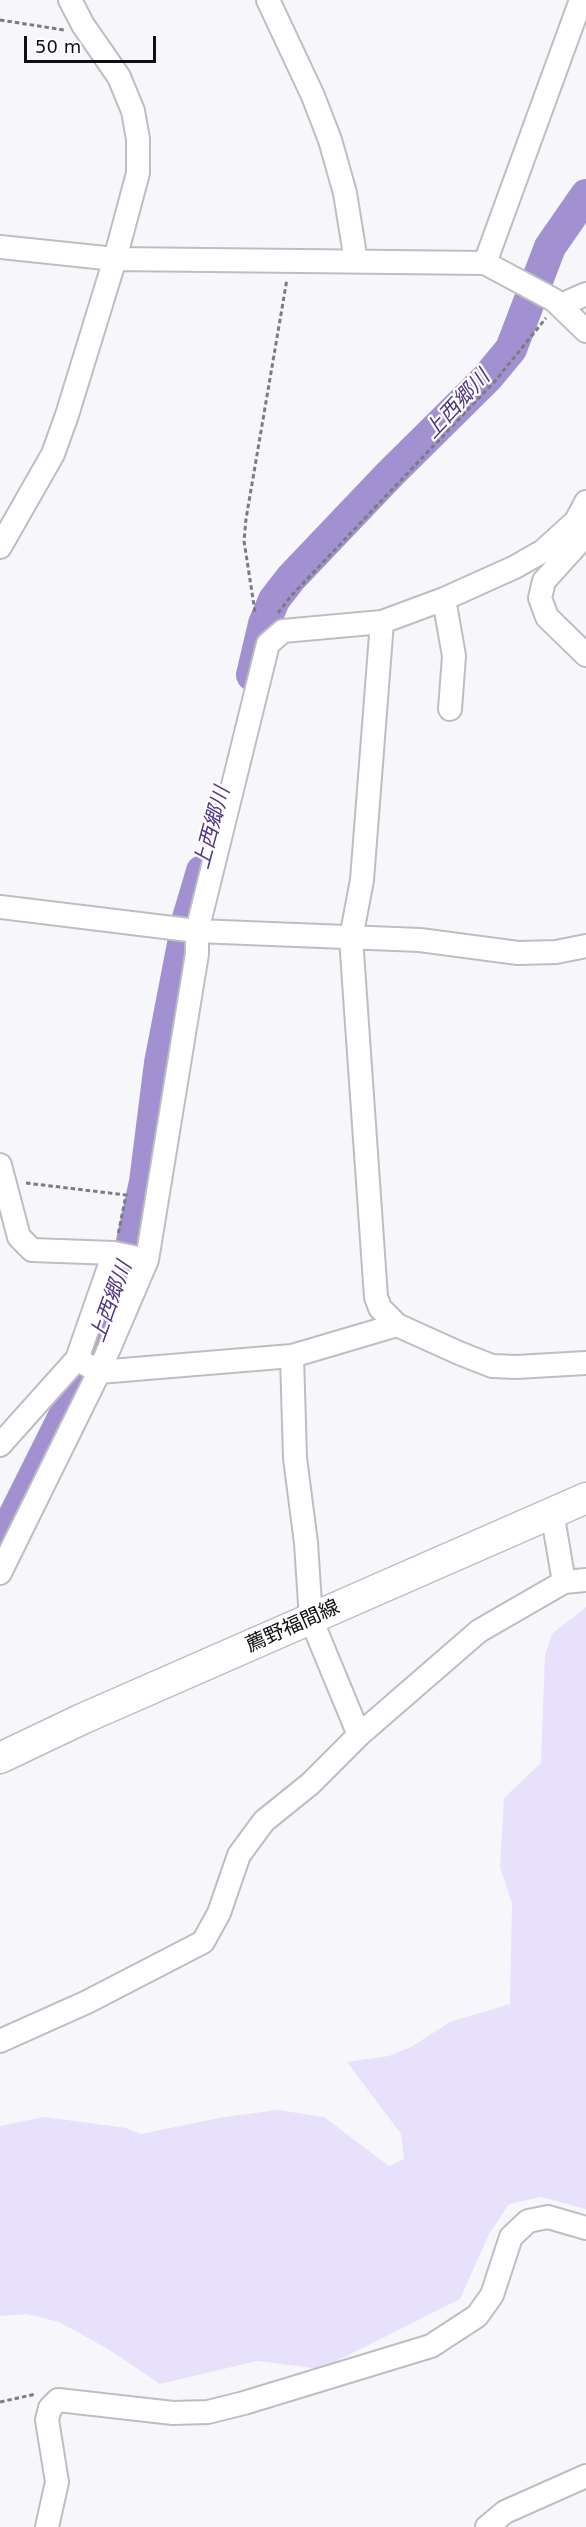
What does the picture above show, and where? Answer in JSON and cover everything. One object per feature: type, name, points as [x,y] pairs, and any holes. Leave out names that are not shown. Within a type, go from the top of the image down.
[{"type":"main road","name":"薦野福間線","points":[[0,1758],[82,1719],[586,1498]]},
{"type":"street","points":[[0,547],[53,454],[68,415],[115,259],[138,172],[138,139],[134,111],[119,77],[83,24],[70,0]]},
{"type":"street","points":[[268,0],[313,96],[330,140],[345,193],[356,261]]},
{"type":"street","points":[[484,263],[581,0]]},
{"type":"street","points":[[0,247],[115,259],[285,259],[484,263],[557,303],[586,331]]},
{"type":"street","points":[[557,303],[586,294]]},
{"type":"street","points":[[0,1573],[88,1365],[130,1256],[197,954],[197,931],[268,644],[283,631],[382,622],[444,599],[515,567],[543,550],[581,511]]},
{"type":"street","points":[[581,511],[583,538],[544,581],[540,598],[547,617],[586,656]]},
{"type":"street","points":[[444,599],[454,656],[450,709]]},
{"type":"street","points":[[382,622],[362,880],[351,938],[376,1297],[380,1308],[397,1325],[492,1366],[586,1363]]},
{"type":"street","points":[[0,907],[197,931],[420,940],[518,953],[556,952],[586,946]]},
{"type":"street","points":[[2,1172],[19,1237],[32,1250],[130,1256]]},
{"type":"street","points":[[0,1445],[88,1365],[130,1256]]},
{"type":"street","points":[[88,1365],[292,1356],[397,1325]]},
{"type":"street","points":[[292,1356],[295,1458],[306,1543],[311,1619],[359,1735]]},
{"type":"street","points":[[552,1512],[564,1582]]},
{"type":"street","points":[[0,2042],[87,2002],[203,1942],[219,1913],[239,1855],[264,1821],[310,1784],[359,1735],[479,1631],[564,1582],[586,1580]]},
{"type":"street","points":[[47,2527],[57,2482],[47,2420],[50,2408],[58,2400],[173,2413],[208,2412],[431,2346],[477,2316],[492,2295],[511,2237],[528,2220],[548,2217],[586,2228]]},
{"type":"street","points":[[487,2527],[505,2512],[586,2476]]},
{"type":"path","points":[[0,20],[65,30],[83,24]]},
{"type":"path","points":[[255,612],[244,541],[287,276],[285,259]]},
{"type":"path","points":[[268,644],[279,609],[496,380],[557,303]]},
{"type":"path","points":[[2,1172],[126,1195],[130,1256]]},
{"type":"path","points":[[0,2402],[34,2393],[58,2400]]},
{"type":"shaded area","points":[[586,1607],[586,2209],[541,2197],[509,2204],[489,2234],[460,2299],[321,2369],[257,2361],[160,2384],[108,2349],[59,2322],[27,2314],[0,2316],[0,2126],[44,2117],[126,2128],[141,2134],[224,2117],[278,2110],[324,2117],[389,2166],[404,2159],[401,2134],[347,2062],[389,2056],[411,2047],[450,2022],[510,2004],[512,1903],[500,1867],[504,1798],[541,1763],[545,1655],[552,1634]]},
{"type":"waterway","name":"上西郷川","points":[[252,675],[264,624],[274,600],[291,578],[390,474],[487,378],[511,349],[550,247],[586,195]]},
{"type":"waterway","name":"上西郷川","points":[[0,1544],[80,1384],[104,1332],[124,1279],[145,1182],[160,1063],[188,918],[202,871]]}]
